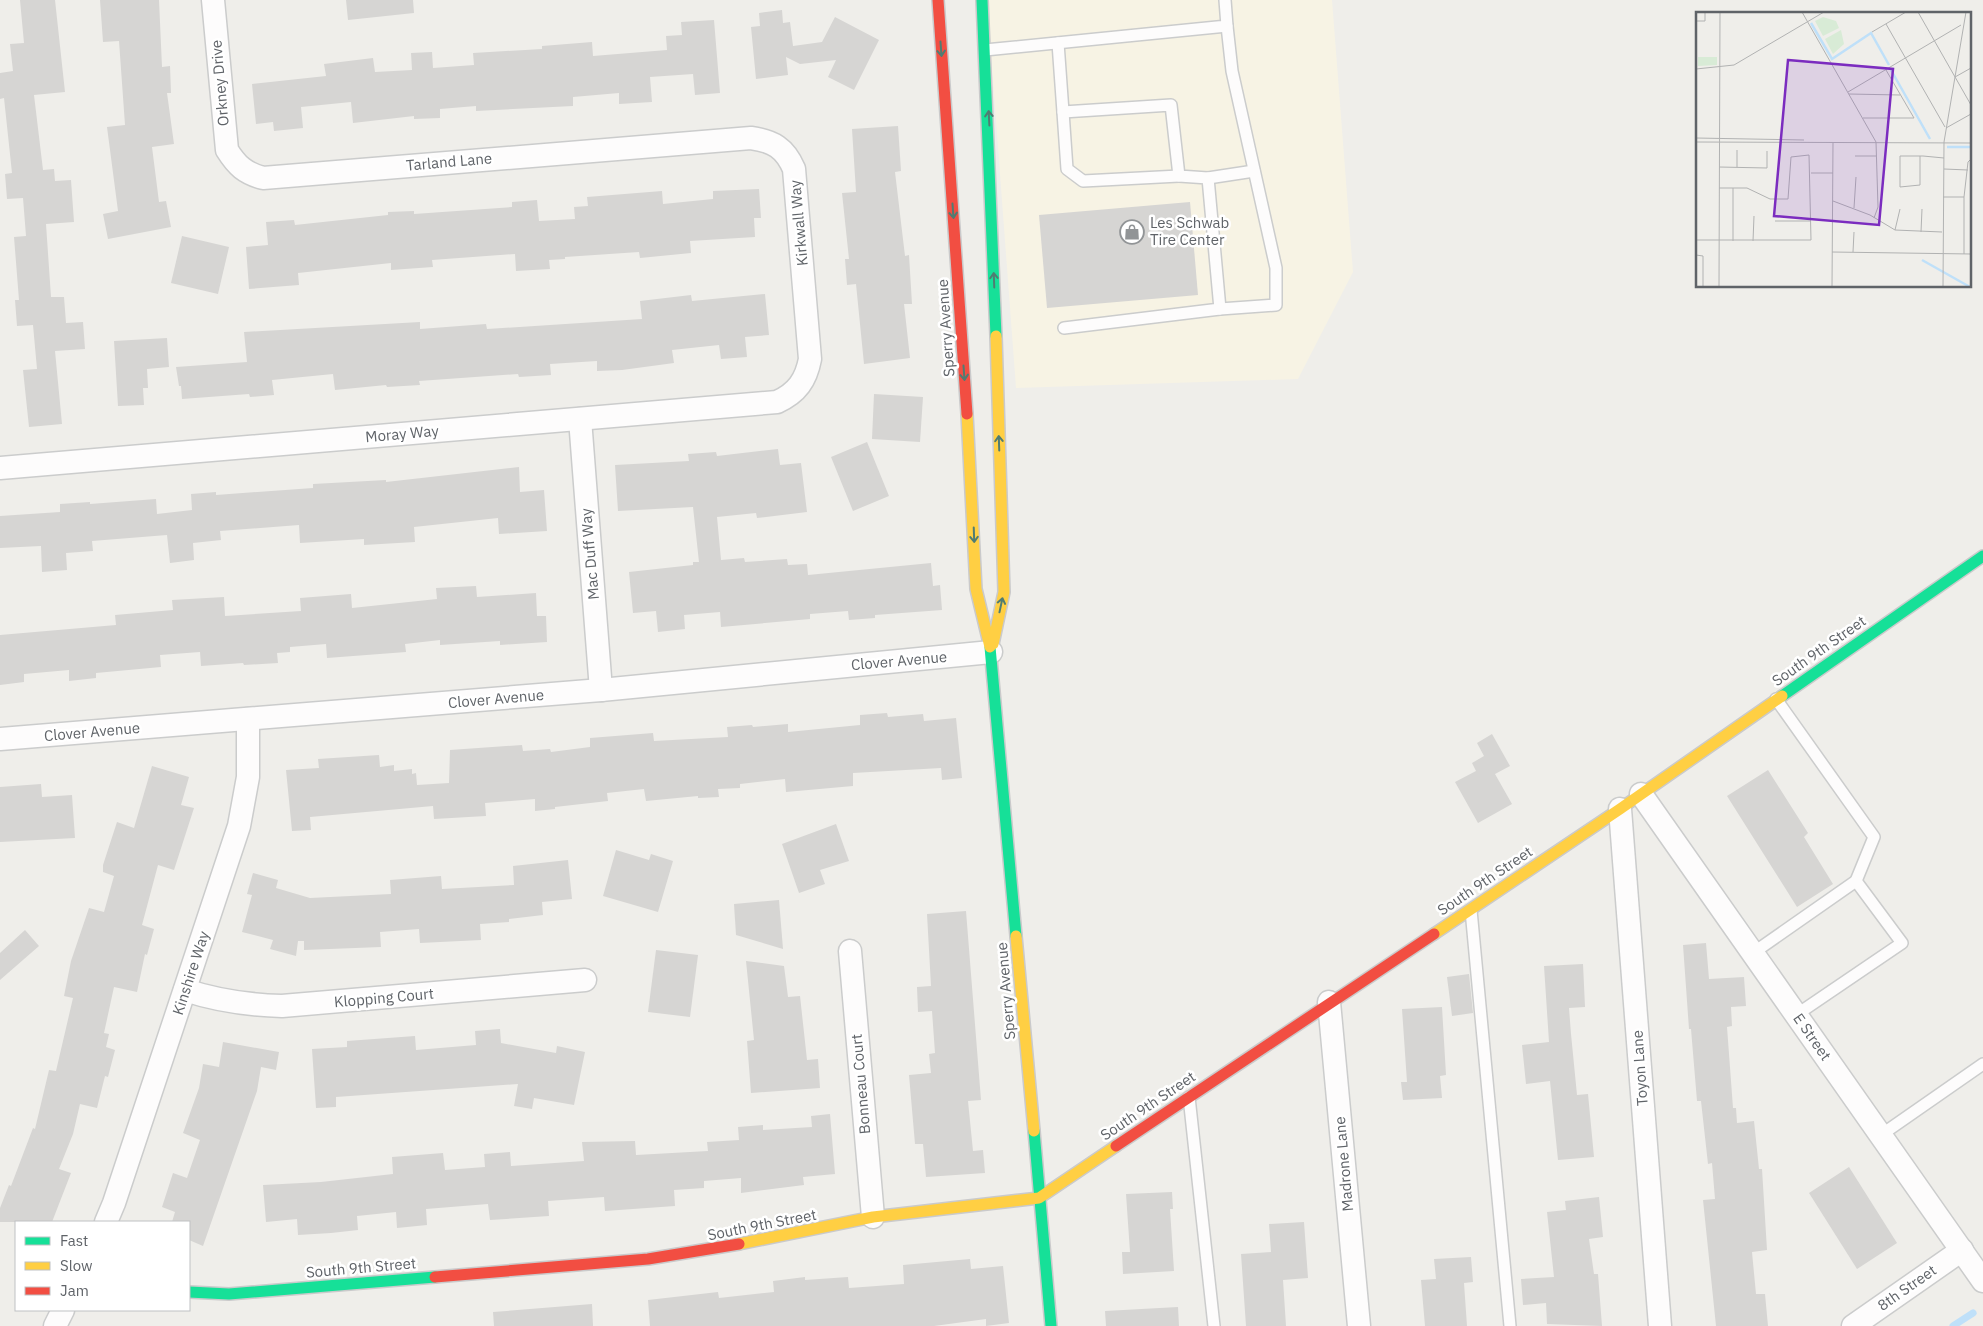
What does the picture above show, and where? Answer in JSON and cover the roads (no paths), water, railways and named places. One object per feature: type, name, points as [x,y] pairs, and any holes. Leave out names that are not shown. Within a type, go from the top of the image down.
[{"type":"street","name":"Orkney Drive","points":[[213,0],[227,150],[236,164]]},
{"type":"street","name":"Sperry Avenue","points":[[938,0],[971,464],[976,589],[991,652],[1051,1326]]},
{"type":"street","name":"Sperry Avenue","points":[[982,0],[1004,592],[991,652]]},
{"type":"street","name":"Kirkwall Way","points":[[666,145],[751,138],[768,140],[781,147],[789,157],[794,169],[810,359],[807,374],[799,387]]},
{"type":"street","name":"Tarland Lane","points":[[236,164],[247,173],[263,178],[666,145]]},
{"type":"street","name":"Moray Way","points":[[0,468],[777,402],[788,397],[799,387]]},
{"type":"street","name":"Mac Duff Way","points":[[580,419],[601,690]]},
{"type":"street","name":"South 9th Street","points":[[190,1292],[229,1294],[648,1258],[703,1251],[873,1217],[1039,1198],[1329,1002],[1620,809],[1983,556]]},
{"type":"street","name":"Clover Avenue","points":[[0,739],[601,690],[991,652]]},
{"type":"street","name":"Kinshire Way","points":[[106,1221],[239,826],[248,777],[248,719]]},
{"type":"street","name":"E Street","points":[[1641,794],[1983,1281]]},
{"type":"street","name":"Toyon Lane","points":[[1620,809],[1660,1326]]},
{"type":"street","name":"Bonneau Court","points":[[850,951],[873,1217]]},
{"type":"street","name":"Klopping Court","points":[[185,990],[211,998],[251,1006],[282,1006],[585,980]]},
{"type":"street","name":"Madrone Lane","points":[[1329,1002],[1359,1326]]},
{"type":"street","name":"8th Street","points":[[1853,1326],[1962,1250]]},
{"type":"street","points":[[55,1326],[62,1311]]},
{"type":"lane","points":[[1064,328],[1220,309],[1276,305],[1276,268],[1232,70],[1225,0]]},
{"type":"lane","points":[[985,50],[1227,26]]},
{"type":"lane","points":[[1058,43],[1067,169],[1083,182],[1179,176],[1208,178],[1254,170]]},
{"type":"lane","points":[[1063,112],[1172,105],[1179,176]]},
{"type":"lane","points":[[1208,178],[1220,309]]},
{"type":"lane","points":[[1753,953],[1856,881],[1874,837],[1776,700]]},
{"type":"lane","points":[[1796,1015],[1902,943],[1856,881]]},
{"type":"lane","points":[[1471,908],[1510,1326]]},
{"type":"lane","points":[[1881,1135],[1983,1064]]},
{"type":"lane","points":[[1189,1096],[1214,1326]]},
{"type":"waterway","points":[[1953,1326],[1973,1313]]},
{"type":"place","name":"Les Schwab Tire Center","points":[[1132,232]]}]
